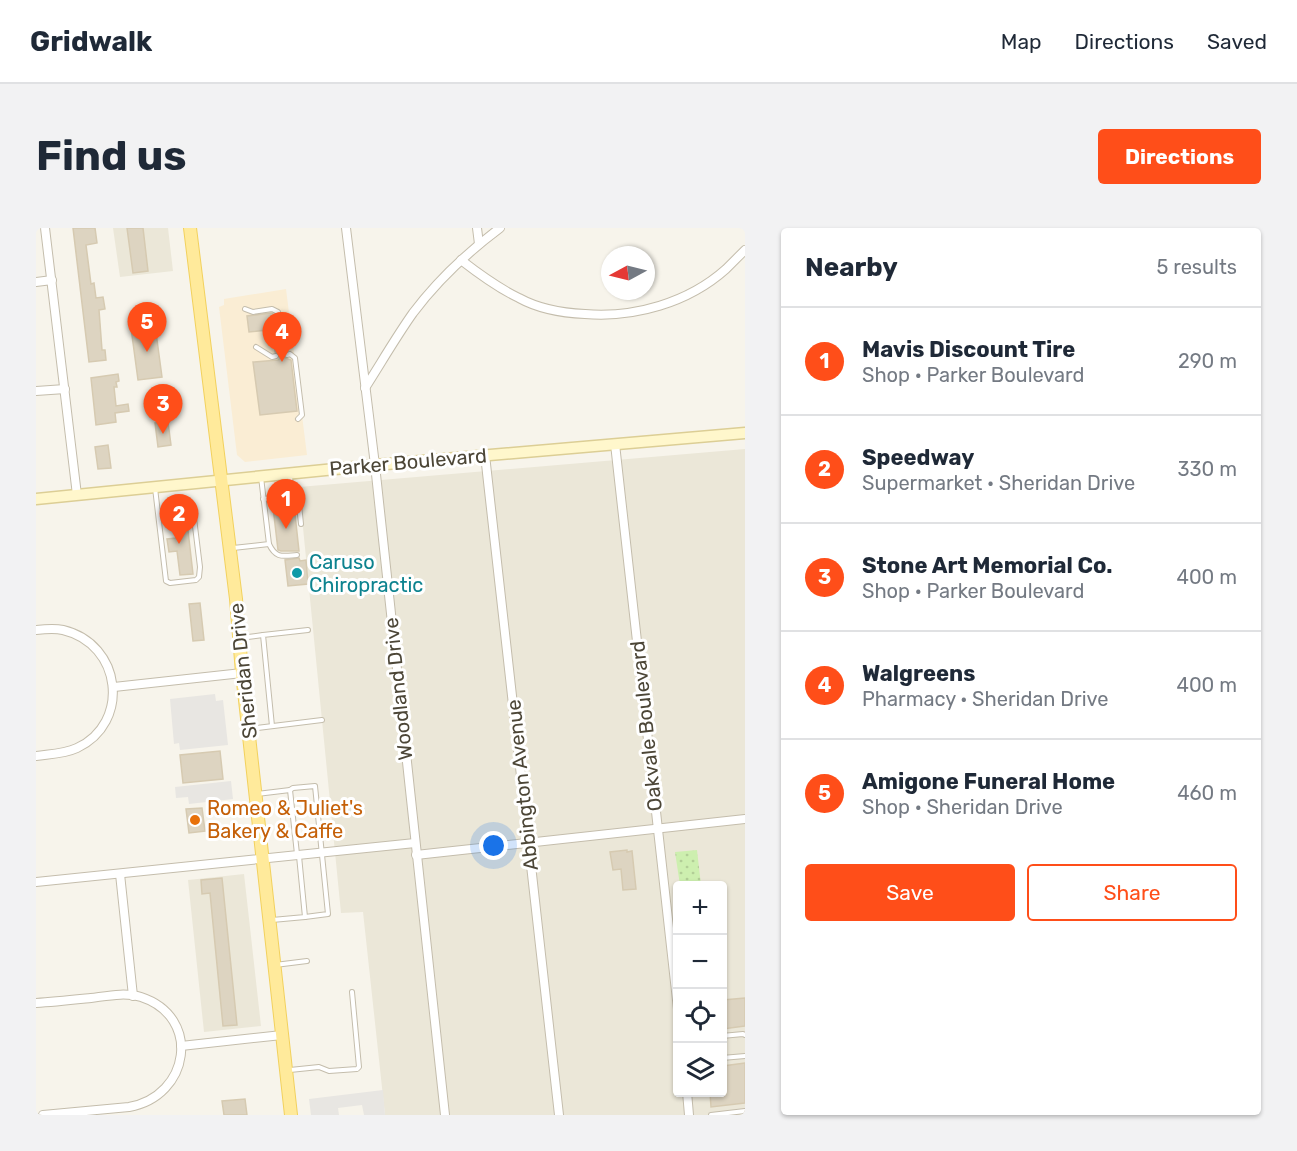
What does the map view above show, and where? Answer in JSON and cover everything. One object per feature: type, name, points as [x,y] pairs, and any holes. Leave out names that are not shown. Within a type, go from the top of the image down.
[{"type":"main road","name":"Sheridan Drive","points":[[190,228],[229,549],[291,1115]]},
{"type":"street","points":[[45,228],[77,495]]},
{"type":"street","name":"Woodland Drive","points":[[346,228],[375,465],[445,1115]]},
{"type":"street","points":[[477,228],[479,244]]},
{"type":"street","points":[[365,388],[412,315],[440,281],[479,244],[500,228]]},
{"type":"street","points":[[461,260],[518,298],[538,306],[575,314],[618,315],[657,307],[691,292],[724,270],[745,250]]},
{"type":"street","points":[[36,282],[52,280]]},
{"type":"street","points":[[36,391],[65,388]]},
{"type":"street","name":"Parker Boulevard","points":[[36,499],[375,465],[745,433]]},
{"type":"street","name":"Oakvale Boulevard","points":[[615,444],[676,989]]},
{"type":"street","name":"Abbington Avenue","points":[[485,455],[559,1115]]},
{"type":"street","points":[[36,630],[60,629],[80,637],[95,648],[106,663],[114,687],[108,716],[93,737],[76,749],[36,756]]},
{"type":"street","points":[[114,687],[242,673]]},
{"type":"street","points":[[416,855],[745,819]]},
{"type":"street","points":[[36,882],[415,843]]},
{"type":"street","points":[[120,874],[133,996]]},
{"type":"street","points":[[36,1003],[122,995],[152,1002],[170,1017],[176,1027],[182,1056],[176,1074],[150,1101],[129,1107],[44,1115]]},
{"type":"street","points":[[181,1046],[282,1035]]},
{"type":"street","points":[[687,1097],[689,1115]]},
{"type":"lane","points":[[245,309],[254,312],[272,309],[278,312],[281,336],[279,344]]},
{"type":"lane","points":[[256,347],[272,357],[276,356]]},
{"type":"lane","points":[[287,355],[290,354],[295,358],[302,415],[298,419]]},
{"type":"lane","points":[[290,473],[291,496]]},
{"type":"lane","points":[[260,476],[269,544],[275,554],[281,557],[297,555]]},
{"type":"lane","points":[[155,487],[166,581],[170,583],[196,579],[199,577],[200,567],[193,510],[189,507],[158,512]]},
{"type":"lane","points":[[263,499],[298,495],[301,524]]},
{"type":"lane","points":[[229,549],[269,544]]},
{"type":"lane","points":[[239,638],[308,630]]},
{"type":"lane","points":[[263,635],[272,726]]},
{"type":"lane","points":[[248,729],[322,720]]},
{"type":"lane","points":[[256,794],[315,786],[328,914],[270,921]]},
{"type":"lane","points":[[290,790],[305,917]]},
{"type":"lane","points":[[275,965],[307,961]]},
{"type":"lane","points":[[286,1071],[319,1067],[329,1071],[359,1067],[352,992]]},
{"type":"lane","points":[[727,1036],[745,1035]]},
{"type":"lane","points":[[727,1058],[745,1056]]},
{"type":"lane","points":[[711,1115],[745,1111]]},
{"type":"shaded area","points":[[113,228],[168,228],[173,271],[120,277]]},
{"type":"shaded area","points":[[286,289],[307,455],[245,462],[237,455],[219,307],[224,305],[224,299]]},
{"type":"shaded area","points":[[745,449],[745,1115],[385,1115],[363,912],[341,913],[299,487]]},
{"type":"shaded area","points":[[215,694],[216,701],[223,700],[228,745],[180,750],[179,743],[174,744],[170,699]]},
{"type":"shaded area","points":[[231,781],[233,799],[189,804],[188,797],[176,798],[175,787]]},
{"type":"shaded area","points":[[244,874],[261,1026],[204,1032],[188,880]]},
{"type":"shaded area","points":[[383,1090],[385,1115],[364,1115],[362,1105],[338,1108],[339,1115],[311,1115],[309,1099]]},
{"type":"green space","points":[[697,850],[701,881],[679,881],[675,852]]},
{"type":"building","points":[[73,228],[95,228],[97,243],[86,245],[91,284],[94,283],[96,298],[103,297],[105,309],[99,310],[102,350],[105,350],[106,360],[89,362]]},
{"type":"building","points":[[127,228],[143,228],[148,271],[133,273]]},
{"type":"building","points":[[271,313],[275,329],[249,332],[247,316]]},
{"type":"building","points":[[155,325],[162,377],[138,380],[131,328]]},
{"type":"building","points":[[286,348],[283,356],[291,360],[297,411],[260,415],[253,362],[278,360],[280,354],[275,352],[275,349]]},
{"type":"building","points":[[118,374],[119,381],[116,382],[117,387],[114,387],[116,406],[128,404],[129,411],[115,413],[116,422],[96,425],[91,378]]},
{"type":"building","points":[[168,422],[171,445],[158,447],[155,423]]},
{"type":"building","points":[[108,445],[111,468],[98,469],[95,447]]},
{"type":"building","points":[[294,505],[299,551],[281,551],[278,550],[273,507]]},
{"type":"building","points":[[186,513],[193,574],[180,575],[177,551],[169,552],[167,539],[176,538],[173,514]]},
{"type":"building","name":"Caruso Chiropractic","points":[[299,558],[300,561],[306,560],[308,584],[288,586],[285,560]]},
{"type":"building","points":[[200,603],[204,640],[193,641],[189,604]]},
{"type":"building","points":[[220,751],[223,779],[183,783],[180,755]]},
{"type":"building","name":"Romeo & Juliet's Bakery & Caffe","points":[[202,808],[205,831],[189,833],[186,809]]},
{"type":"building","points":[[627,850],[627,852],[632,851],[636,889],[623,890],[621,869],[613,870],[610,852]]},
{"type":"building","points":[[222,878],[237,1025],[223,1026],[210,893],[202,894],[201,880]]},
{"type":"building","points":[[745,998],[745,1026],[727,1028],[727,1000]]},
{"type":"building","points":[[745,1063],[745,1103],[711,1107],[710,1097],[727,1097],[727,1065]]},
{"type":"building","points":[[245,1099],[247,1115],[224,1115],[222,1101]]},
{"type":"place","name":"Amigone Funeral Home","points":[[147,352]]},
{"type":"place","name":"Walgreens","points":[[282,362]]},
{"type":"place","name":"Stone Art Memorial Co.","points":[[163,434]]},
{"type":"place","name":"Mavis Discount Tire","points":[[286,529]]},
{"type":"place","name":"Speedway","points":[[179,544]]},
{"type":"place","name":"Caruso Chiropractic","points":[[297,573]]},
{"type":"place","name":"Romeo & Juliet's Bakery & Caffe","points":[[195,820]]}]
